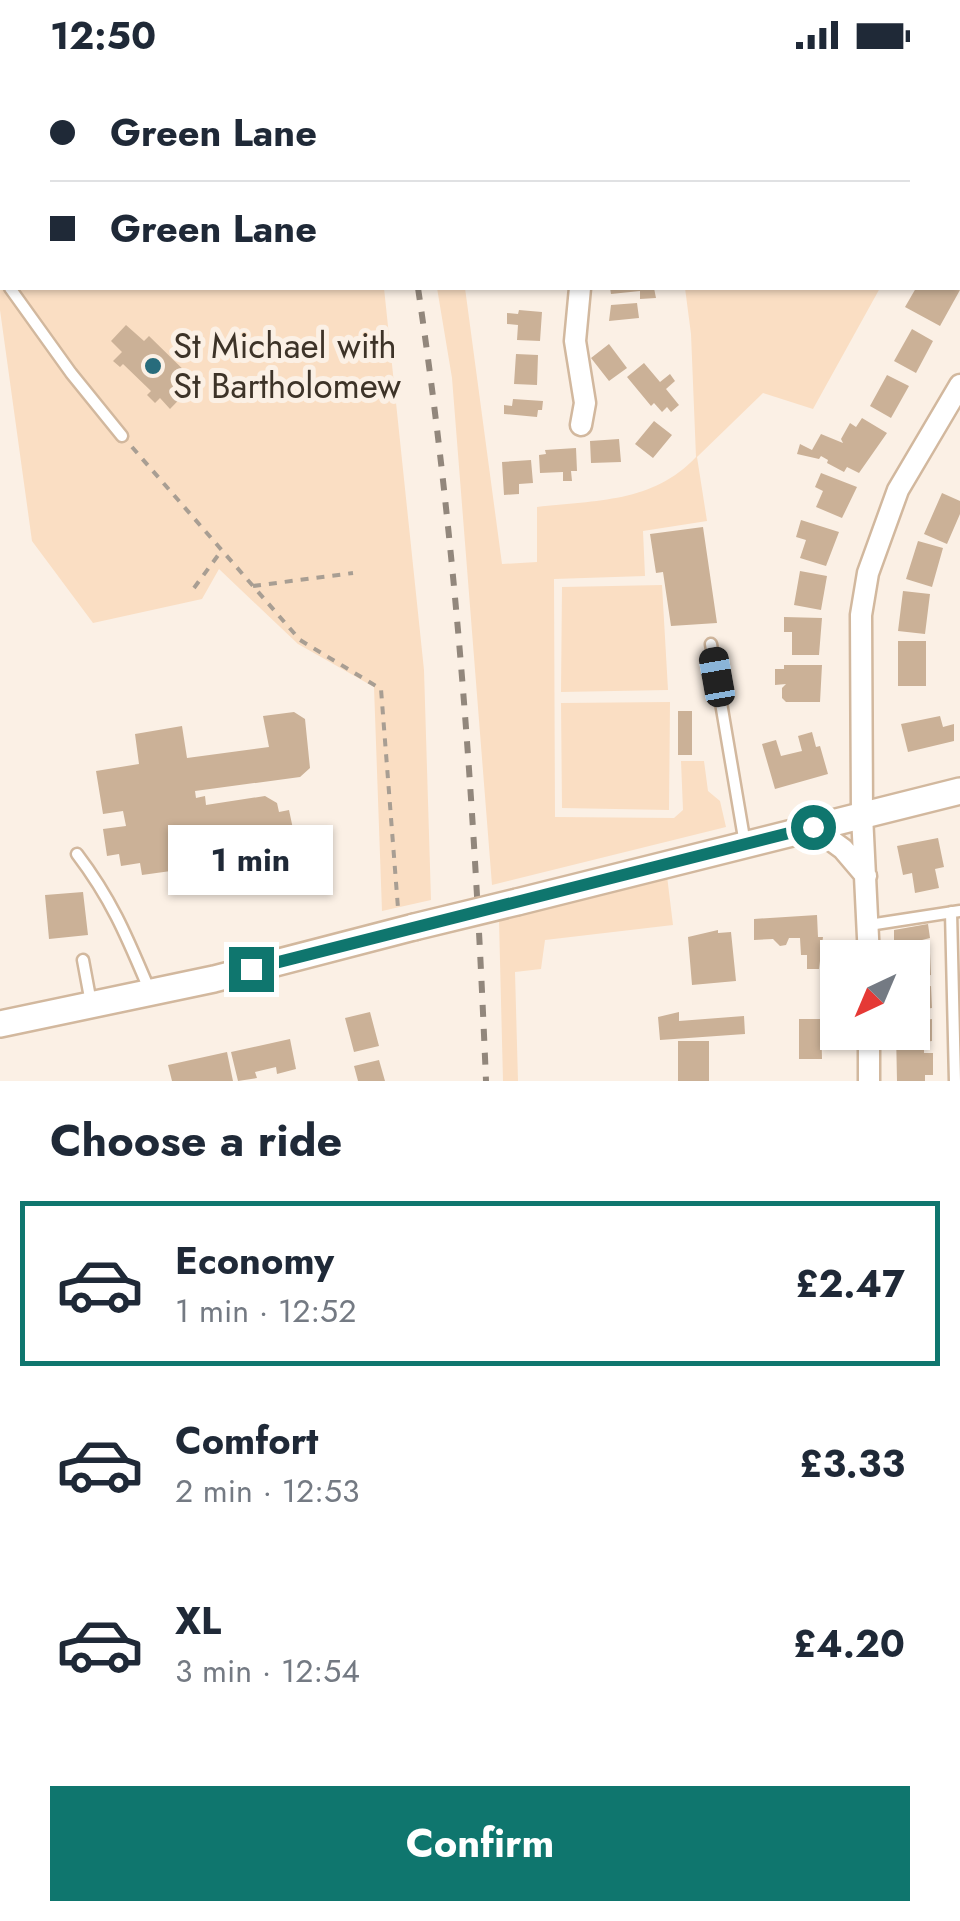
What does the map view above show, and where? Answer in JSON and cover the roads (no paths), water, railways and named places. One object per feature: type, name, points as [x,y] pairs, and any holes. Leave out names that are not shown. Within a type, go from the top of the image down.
[{"type":"street","points":[[580,290],[574,342],[590,411]]},
{"type":"street","points":[[868,940],[862,816],[861,615],[868,572],[898,490],[960,385]]},
{"type":"street","points":[[0,1024],[214,979],[960,791]]},
{"type":"street","points":[[813,827],[843,849],[866,876]]},
{"type":"street","points":[[0,1002],[27,1018]]},
{"type":"street","points":[[868,1050],[868,1081]]},
{"type":"lane","points":[[11,290],[122,436]]},
{"type":"lane","points":[[711,644],[745,844]]},
{"type":"lane","points":[[77,854],[105,890],[150,992]]},
{"type":"lane","points":[[868,925],[956,911],[955,1081]]},
{"type":"lane","points":[[83,960],[91,1004]]},
{"type":"railway","points":[[418,290],[444,485],[463,683],[486,1081]]},
{"type":"place","name":"St Michael with St Bartholomew","points":[[153,366]]}]
